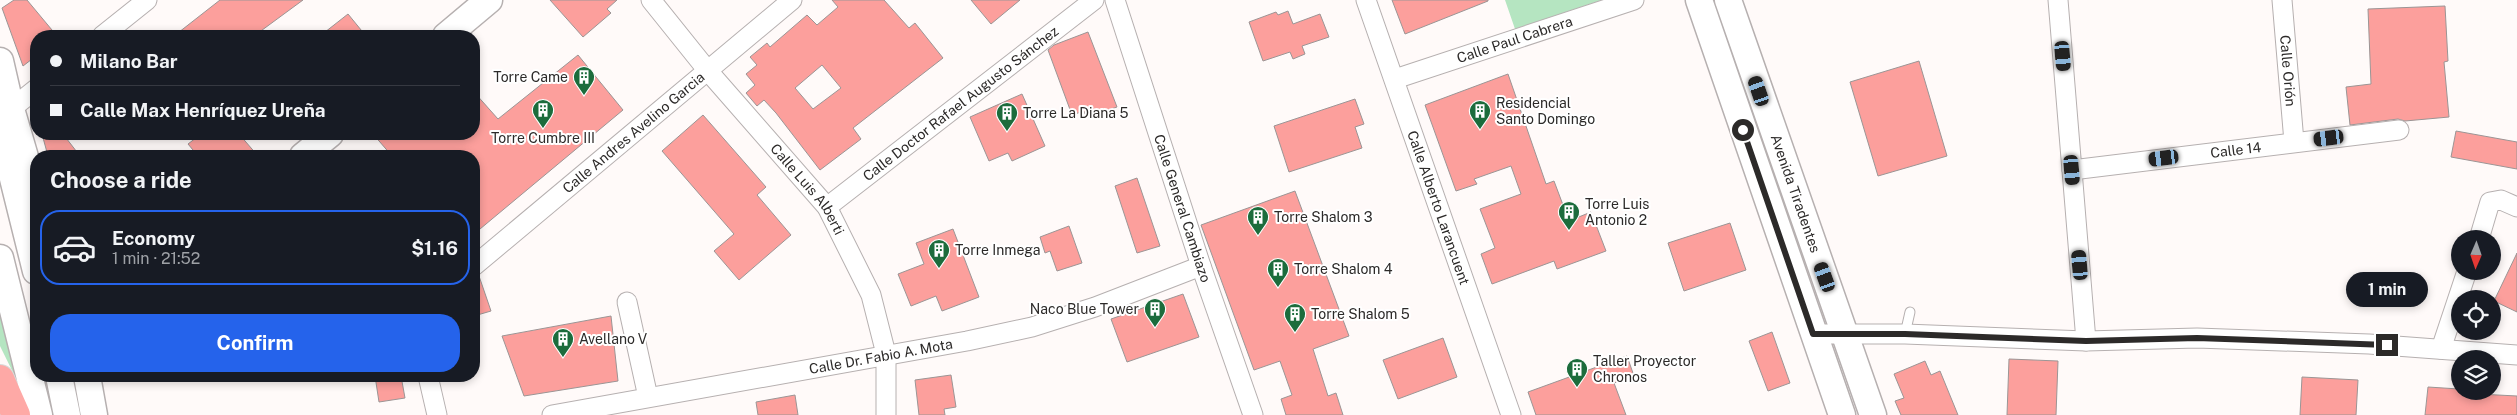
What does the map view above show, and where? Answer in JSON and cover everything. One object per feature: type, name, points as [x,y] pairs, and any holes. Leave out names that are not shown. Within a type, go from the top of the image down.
[{"type":"highway","points":[[0,379],[16,415]]},
{"type":"main road","points":[[453,30],[489,0]]},
{"type":"main road","name":"Avenida Tiradentes","points":[[1699,0],[1842,415]]},
{"type":"main road","name":"Avenida Tiradentes","points":[[1728,0],[1769,108],[1874,415]]},
{"type":"main road","points":[[0,61],[6,118],[30,240]]},
{"type":"main road","points":[[6,118],[30,180]]},
{"type":"main road","points":[[312,150],[323,140]]},
{"type":"main road","points":[[0,258],[30,379]]},
{"type":"main road","points":[[31,382],[39,415]]},
{"type":"main road","points":[[60,382],[67,415]]},
{"type":"main road","points":[[88,382],[94,415]]},
{"type":"street","points":[[110,30],[147,0]]},
{"type":"street","name":"Calle Luis Alberti","points":[[652,0],[708,71],[827,207],[871,295],[886,354],[886,415]]},
{"type":"street","name":"Calle Andres Avelino Garcia","points":[[480,261],[792,0]]},
{"type":"street","name":"Calle Doctor Rafael Augusto Sánchez","points":[[827,207],[1094,0]]},
{"type":"street","name":"Calle General Cambiazo","points":[[1115,0],[1253,415]]},
{"type":"street","name":"Calle Alberto Larancuent","points":[[1366,0],[1511,415]]},
{"type":"street","name":"Calle Paul Cabrera","points":[[1395,79],[1634,0]]},
{"type":"street","points":[[2058,0],[2086,341]]},
{"type":"street","name":"Calle Orión","points":[[2282,0],[2294,142]]},
{"type":"street","points":[[6,118],[30,95]]},
{"type":"street","name":"Calle 14","points":[[2072,170],[2399,130]]},
{"type":"street","points":[[2482,230],[2490,202],[2501,200],[2517,207]]},
{"type":"street","name":"Calle Dr. Fabio A. Mota","points":[[552,415],[967,341],[1032,327],[1095,307],[1202,266]]},
{"type":"street","points":[[2441,349],[2465,280]]},
{"type":"street","points":[[627,302],[648,397]]},
{"type":"street","points":[[1813,334],[1905,334],[2086,341],[2197,338],[2369,344],[2517,355]]},
{"type":"street","points":[[429,382],[437,415]]},
{"type":"lane","points":[[1905,334],[1910,312]]},
{"type":"green space","points":[[1505,0],[1602,0],[1515,29]]},
{"type":"green space","points":[[0,304],[29,405],[0,346]]},
{"type":"building","points":[[14,0],[27,0],[52,30],[30,30],[30,61],[23,66],[2,8]]},
{"type":"building","points":[[220,0],[303,0],[262,30],[182,30]]},
{"type":"building","points":[[550,0],[617,0],[607,9],[611,13],[583,37]]},
{"type":"building","points":[[832,0],[884,0],[909,28],[915,23],[943,58],[853,128],[861,139],[820,170],[764,100],[757,106],[746,93],[755,85],[746,74],[757,65],[750,57],[767,43],[770,47],[807,15],[817,25],[838,7]],"holes":[[[822,65],[841,88],[813,109],[795,88]]]},
{"type":"building","points":[[971,0],[1020,0],[991,24]]},
{"type":"building","points":[[1392,0],[1488,0],[1488,1],[1405,34]]},
{"type":"building","points":[[2445,6],[2448,61],[2444,62],[2449,117],[2405,121],[2398,119],[2350,125],[2346,87],[2371,84],[2368,9]]},
{"type":"building","points":[[1288,11],[1293,24],[1320,14],[1329,37],[1302,46],[1305,54],[1293,59],[1290,52],[1263,61],[1249,22],[1276,12],[1278,15]]},
{"type":"building","points":[[348,14],[361,30],[328,30]]},
{"type":"building","points":[[1088,32],[1117,107],[1086,118],[1084,111],[1072,115],[1048,50],[1054,45]]},
{"type":"building","points":[[578,55],[623,110],[480,229],[480,150],[387,150],[378,140],[480,140],[480,99],[498,119]]},
{"type":"building","points":[[1919,61],[1947,156],[1878,176],[1850,82]]},
{"type":"building","points":[[1508,74],[1546,184],[1554,181],[1569,221],[1591,212],[1606,251],[1557,269],[1554,261],[1492,284],[1481,254],[1495,248],[1480,209],[1521,194],[1511,166],[1474,179],[1477,184],[1456,191],[1425,105]]},
{"type":"building","name":"Torre La Diana 5","points":[[1022,94],[1045,146],[1012,161],[1008,153],[989,161],[970,117]]},
{"type":"building","points":[[1355,99],[1364,124],[1355,127],[1362,148],[1289,172],[1274,126]]},
{"type":"building","points":[[703,115],[766,187],[757,195],[791,235],[739,280],[714,251],[734,234],[662,151]]},
{"type":"building","points":[[2456,131],[2517,142],[2517,169],[2451,157]]},
{"type":"building","points":[[44,140],[68,140],[75,150],[46,150]]},
{"type":"building","points":[[193,140],[244,140],[253,150],[193,150],[188,144]]},
{"type":"building","points":[[1137,178],[1160,246],[1137,253],[1115,186]]},
{"type":"building","points":[[1295,191],[1349,336],[1313,349],[1328,396],[1336,393],[1343,415],[1286,415],[1281,399],[1292,395],[1280,361],[1254,370],[1201,225]]},
{"type":"building","points":[[1730,223],[1746,270],[1684,291],[1668,243]]},
{"type":"building","points":[[1069,226],[1082,263],[1057,271],[1050,251],[1045,253],[1040,237]]},
{"type":"building","name":"Torre Inmega","points":[[953,229],[979,297],[942,311],[936,296],[911,306],[898,274],[924,264],[916,243]]},
{"type":"building","points":[[2517,253],[2517,312],[2501,304],[2501,290],[2499,290]]},
{"type":"building","points":[[480,279],[491,311],[480,314]]},
{"type":"building","name":"Naco Blue Tower","points":[[1183,294],[1199,337],[1127,362],[1111,319]]},
{"type":"building","name":"Avellano V","points":[[611,316],[618,381],[524,396],[502,336]]},
{"type":"building","points":[[1772,332],[1790,383],[1768,391],[1749,341]]},
{"type":"building","points":[[1443,338],[1457,377],[1398,399],[1383,360]]},
{"type":"building","name":"Taller Proyector Chronos","points":[[1627,356],[1634,376],[1614,383],[1626,415],[1536,415],[1528,392]]},
{"type":"building","points":[[2009,359],[2058,361],[2056,415],[2007,415]]},
{"type":"building","points":[[1925,361],[1931,375],[1940,371],[1958,415],[1901,415],[1895,401],[1904,398],[1894,374]]},
{"type":"building","points":[[951,375],[956,407],[944,409],[945,415],[919,415],[915,380]]},
{"type":"building","points":[[2302,377],[2358,380],[2356,415],[2300,415]]},
{"type":"building","points":[[376,382],[402,382],[405,398],[379,402]]},
{"type":"building","points":[[2428,387],[2451,388],[2451,400],[2501,400],[2501,395],[2517,396],[2517,415],[2425,415]]},
{"type":"building","points":[[795,395],[798,415],[758,415],[756,402]]},
{"type":"place","name":"Torre Came","points":[[584,96]]},
{"type":"place","name":"Torre Cumbre III","points":[[543,129]]},
{"type":"place","name":"Residencial Santo Domingo","points":[[1480,130]]},
{"type":"place","name":"Torre La Diana 5","points":[[1007,132]]},
{"type":"place","name":"Torre Luis Antonio 2","points":[[1569,231]]},
{"type":"place","name":"Torre Shalom 3","points":[[1258,236]]},
{"type":"place","name":"Torre Inmega","points":[[939,269]]},
{"type":"place","name":"Torre Shalom 4","points":[[1278,288]]},
{"type":"place","name":"Naco Blue Tower","points":[[1155,328]]},
{"type":"place","name":"Torre Shalom 5","points":[[1295,333]]},
{"type":"place","name":"Avellano V","points":[[563,358]]},
{"type":"place","name":"Taller Proyector Chronos","points":[[1577,388]]},
{"type":"route","points":[[1743,130],[1813,334],[1905,334],[2086,341],[2197,338],[2387,345]]}]
